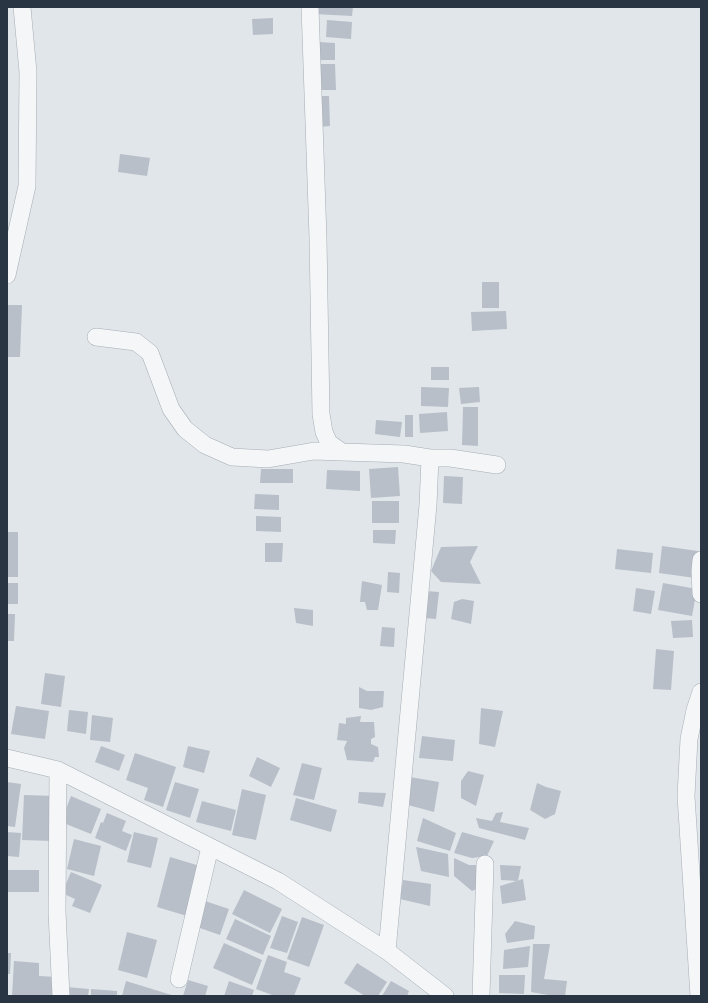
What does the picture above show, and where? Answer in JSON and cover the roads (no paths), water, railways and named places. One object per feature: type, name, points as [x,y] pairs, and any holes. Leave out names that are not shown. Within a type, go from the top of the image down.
[{"type":"street","points":[[7,275],[27,186],[28,72],[22,7]]},
{"type":"street","points":[[310,7],[318,238],[321,414],[326,439],[329,443],[342,452]]},
{"type":"street","points":[[96,337],[136,342],[150,353],[171,409],[185,429],[205,445],[232,457],[268,459],[314,451],[404,454],[497,464]]},
{"type":"street","points":[[387,951],[428,505],[430,458]]},
{"type":"street","points":[[701,560],[701,594]]},
{"type":"street","points":[[699,996],[686,796],[689,739],[695,710],[701,692]]},
{"type":"street","points":[[7,758],[58,770],[278,881],[387,951],[445,996]]},
{"type":"street","points":[[58,770],[58,912],[61,996]]},
{"type":"street","points":[[179,979],[210,847]]},
{"type":"street","points":[[481,996],[485,864]]}]
